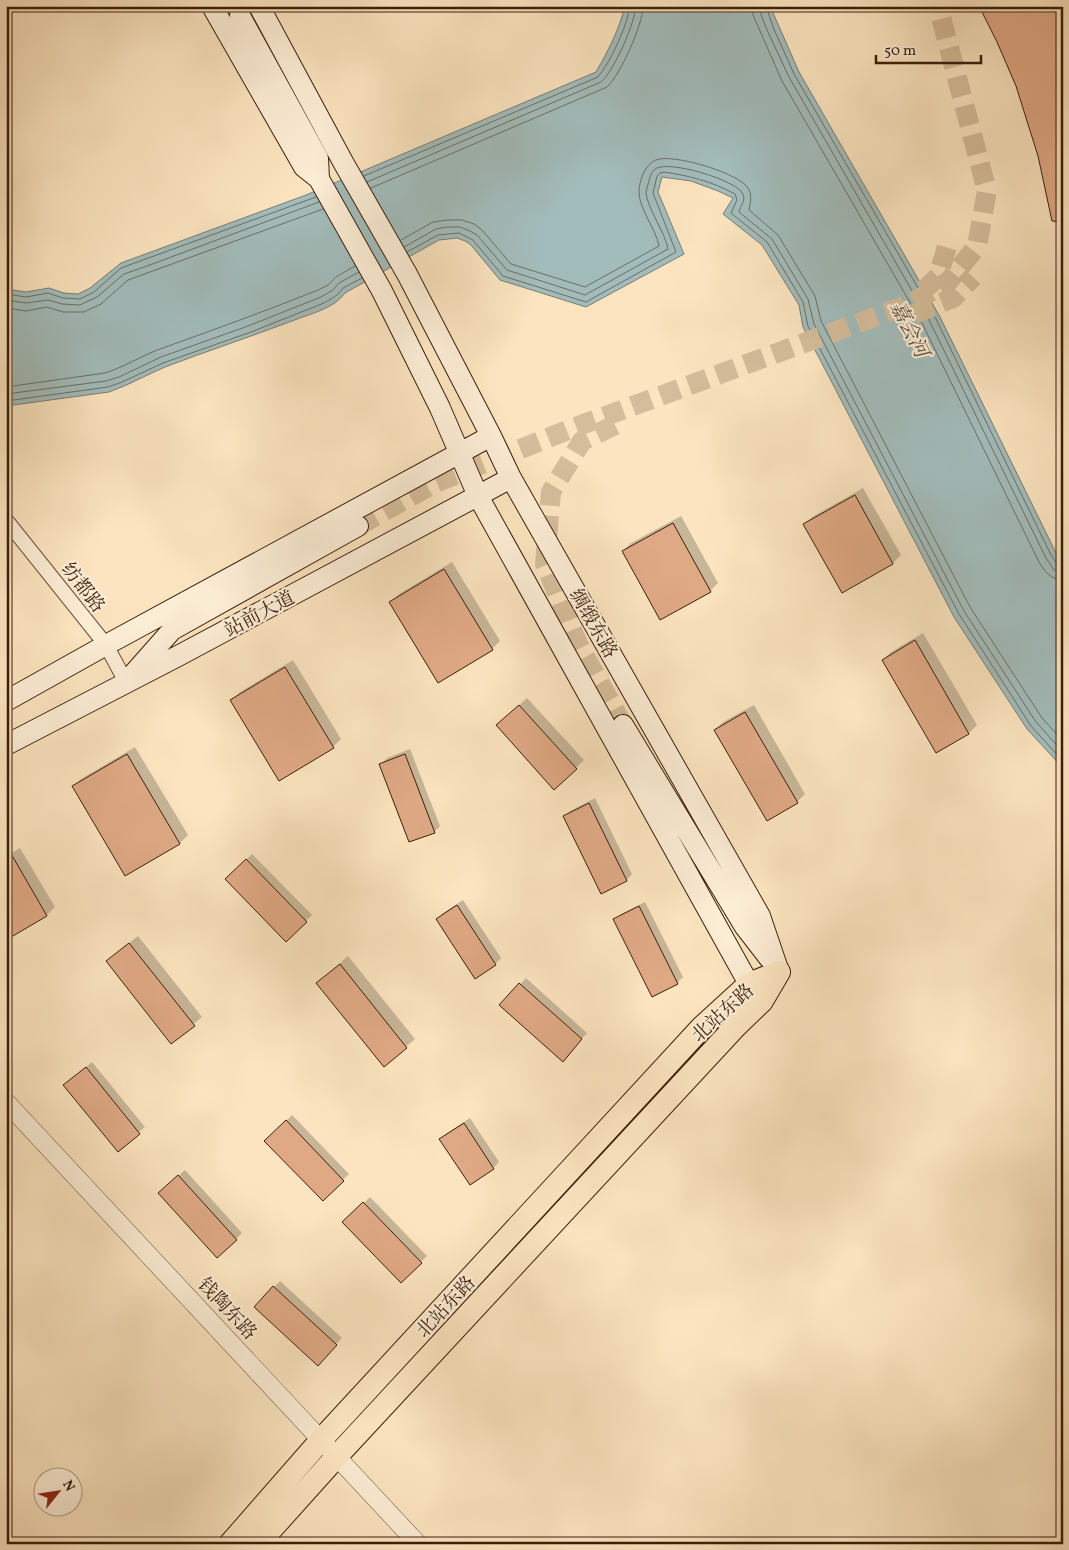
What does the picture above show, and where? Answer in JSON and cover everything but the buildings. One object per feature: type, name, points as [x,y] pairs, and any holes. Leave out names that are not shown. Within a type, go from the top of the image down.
[{"type":"main road","points":[[212,6],[304,167],[320,179]]},
{"type":"main road","name":"绸缎东路","points":[[260,6],[343,162],[407,274],[511,478],[760,916],[779,972]]},
{"type":"main road","points":[[240,16],[318,158],[320,179]]},
{"type":"main road","name":"绸缎东路","points":[[320,179],[382,291],[440,408],[478,496],[749,984]]},
{"type":"main road","points":[[6,701],[491,436]]},
{"type":"main road","name":"站前大道","points":[[6,745],[178,656],[511,478]]},
{"type":"main road","points":[[126,682],[172,630],[358,526]]},
{"type":"main road","points":[[623,725],[745,927],[779,972]]},
{"type":"main road","name":"北站东路","points":[[258,1544],[329,1448],[703,1026],[749,984],[779,972]]},
{"type":"main road","name":"北站东路","points":[[230,1544],[329,1448],[762,1001],[779,972]]},
{"type":"street","name":"纺都路","points":[[6,520],[106,645],[126,682]]},
{"type":"street","name":"钱陶东路","points":[[6,1102],[418,1544]]},
{"type":"water","name":"嘉会河","points":[[625,6],[770,6],[799,72],[940,317],[1063,564],[1063,768],[1027,729],[954,617],[803,327],[799,305],[762,245],[723,214],[733,198],[691,181],[662,177],[658,192],[684,254],[586,307],[500,280],[470,244],[457,238],[439,240],[345,293],[328,307],[165,367],[109,392],[6,406],[6,289],[26,292],[49,288],[64,293],[78,294],[90,288],[121,263],[306,195],[596,72],[613,40]]},
{"type":"tunnel","points":[[358,526],[435,483],[573,428],[910,304],[949,281],[977,246],[987,191],[938,6]]},
{"type":"tunnel","points":[[924,290],[938,277],[948,243]]},
{"type":"tunnel","points":[[914,314],[953,298],[973,277]]},
{"type":"tunnel","points":[[615,425],[582,441],[551,492],[545,564],[578,644],[623,725]]}]
